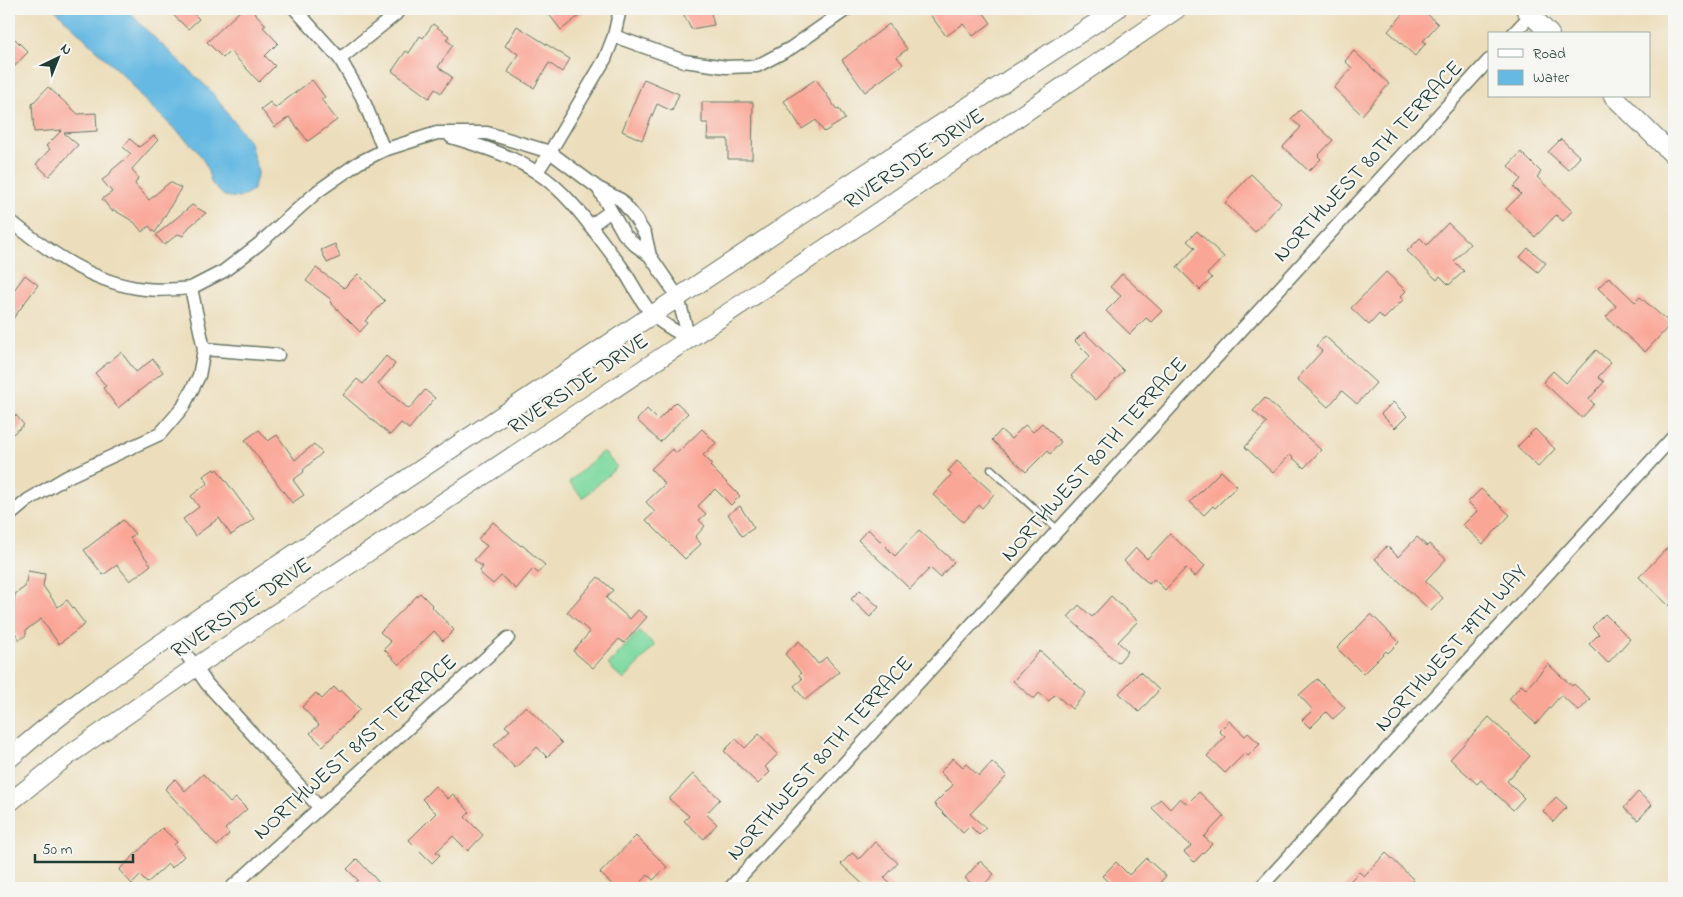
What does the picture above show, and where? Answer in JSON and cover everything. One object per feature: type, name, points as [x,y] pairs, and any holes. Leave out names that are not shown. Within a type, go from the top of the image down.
[{"type":"street","points":[[295,9],[340,58],[362,97],[384,150]]},
{"type":"street","points":[[340,58],[396,14],[399,9]]},
{"type":"street","points":[[537,172],[605,59],[614,36],[620,9]]},
{"type":"street","points":[[614,36],[684,62],[726,67],[757,66],[791,48],[847,9]]},
{"type":"street","name":"RIVERSIDE DRIVE","points":[[9,759],[80,699],[173,635],[652,314],[1117,9]]},
{"type":"street","name":"RIVERSIDE DRIVE","points":[[9,803],[76,750],[194,668],[689,339],[1177,9]]},
{"type":"street","points":[[1514,32],[1528,12],[1548,32]]},
{"type":"street","name":"NORTHWEST 80TH TERRACE","points":[[730,888],[1488,61]]},
{"type":"street","points":[[1615,98],[1674,156]]},
{"type":"street","points":[[9,220],[26,234],[64,259],[106,281],[145,289],[191,288],[224,271],[259,244],[318,192],[358,163],[384,150],[437,133],[487,133],[550,152],[598,188],[621,200],[634,215],[645,234],[650,256]]},
{"type":"street","points":[[437,133],[487,148],[537,172],[557,189],[590,226],[622,268],[652,314],[689,339]]},
{"type":"street","points":[[598,188],[624,234],[650,256],[678,297],[689,339]]},
{"type":"street","points":[[590,226],[611,211]]},
{"type":"street","points":[[9,516],[28,500],[67,477],[160,434],[183,407],[199,376],[204,349],[191,288]]},
{"type":"street","points":[[204,349],[278,355]]},
{"type":"street","name":"NORTHWEST 79TH WAY","points":[[1260,888],[1674,436]]},
{"type":"street","points":[[173,635],[194,668],[234,716],[319,807]]},
{"type":"street","name":"NORTHWEST 81ST TERRACE","points":[[231,888],[508,638]]},
{"type":"lane","points":[[990,469],[1058,530]]},
{"type":"green space","points":[[603,451],[617,467],[583,498],[569,482]]},
{"type":"green space","points":[[639,631],[655,645],[624,680],[608,665]]},
{"type":"water","points":[[54,9],[128,9],[141,25],[210,90],[250,143],[258,172],[253,190],[239,198],[224,196],[212,184],[205,163],[196,149],[142,98],[131,83]]},
{"type":"building","points":[[167,9],[189,9],[199,19],[188,29]]},
{"type":"building","points":[[242,9],[251,9],[266,25],[263,27],[278,43],[265,56],[275,66],[259,82],[230,51],[223,58],[207,42]]},
{"type":"building","points":[[554,9],[588,9],[561,30],[548,13]]},
{"type":"building","points":[[681,9],[710,9],[714,25],[691,29]]},
{"type":"building","points":[[926,9],[981,9],[991,23],[973,36],[963,24],[946,36]]},
{"type":"building","points":[[1408,9],[1422,9],[1438,24],[1423,41],[1426,43],[1415,56],[1388,31]]},
{"type":"building","points":[[433,24],[449,36],[446,40],[453,45],[438,67],[452,77],[441,93],[435,89],[429,98],[392,71],[406,51],[409,53],[420,36],[423,38]]},
{"type":"building","points":[[889,24],[907,49],[897,57],[903,64],[865,92],[842,60]]},
{"type":"building","points":[[517,26],[570,59],[562,72],[549,63],[534,88],[508,72],[518,54],[505,46]]},
{"type":"building","points":[[9,33],[28,52],[9,72]]},
{"type":"building","points":[[1354,51],[1389,84],[1362,115],[1334,88],[1352,68],[1345,61]]},
{"type":"building","points":[[644,79],[679,94],[672,111],[657,104],[642,140],[622,131]]},
{"type":"building","points":[[816,79],[845,119],[824,132],[816,120],[802,129],[784,101]]},
{"type":"building","points":[[312,80],[325,97],[321,99],[337,120],[308,141],[289,117],[275,127],[261,109],[270,102],[275,108]]},
{"type":"building","points":[[48,87],[78,114],[96,113],[97,131],[64,133],[78,145],[49,176],[36,164],[50,149],[46,146],[62,130],[34,132],[32,104]]},
{"type":"building","points":[[702,102],[753,102],[752,159],[728,159],[728,139],[707,139],[708,123],[702,123]]},
{"type":"building","points":[[1300,110],[1333,140],[1318,156],[1321,159],[1309,171],[1283,147],[1301,127],[1291,119]]},
{"type":"building","points":[[154,136],[158,140],[132,169],[138,178],[135,184],[149,200],[170,182],[181,188],[155,233],[149,226],[142,232],[134,222],[114,210],[112,211],[102,199],[112,192],[102,180],[131,154],[123,147],[130,139],[139,147]]},
{"type":"building","points":[[1561,139],[1580,157],[1568,170],[1548,152]]},
{"type":"building","points":[[1521,152],[1541,172],[1537,177],[1572,211],[1563,221],[1556,215],[1535,237],[1506,209],[1521,194],[1514,187],[1521,179],[1508,166]]},
{"type":"building","points":[[1251,174],[1281,203],[1255,232],[1225,203]]},
{"type":"building","points":[[192,205],[206,213],[189,227],[183,236],[178,234],[164,245],[156,235]]},
{"type":"building","points":[[1448,223],[1470,244],[1454,261],[1464,271],[1449,285],[1440,276],[1437,280],[1407,251],[1420,238],[1427,245]]},
{"type":"building","points":[[1197,231],[1224,257],[1207,274],[1212,278],[1200,290],[1177,267],[1195,248],[1187,241]]},
{"type":"building","points":[[335,244],[340,257],[327,263],[321,250]]},
{"type":"building","points":[[1528,248],[1546,263],[1538,272],[1520,257]]},
{"type":"building","points":[[316,268],[344,288],[358,274],[385,301],[365,321],[368,323],[360,332],[330,302],[332,300],[306,281]]},
{"type":"building","points":[[1386,272],[1406,291],[1400,297],[1403,300],[1384,319],[1379,314],[1369,325],[1351,308]]},
{"type":"building","points":[[1122,274],[1162,311],[1151,322],[1146,318],[1130,334],[1106,311],[1121,296],[1110,287]]},
{"type":"building","points":[[25,275],[38,285],[9,324],[9,297]]},
{"type":"building","points":[[1609,277],[1635,302],[1640,297],[1671,324],[1645,352],[1606,317],[1616,306],[1598,288]]},
{"type":"building","points":[[1084,332],[1124,371],[1096,400],[1071,376],[1090,356],[1075,341]]},
{"type":"building","points":[[1325,336],[1376,383],[1357,404],[1342,391],[1328,407],[1297,379],[1322,351],[1316,346]]},
{"type":"building","points":[[1596,350],[1611,363],[1598,377],[1604,382],[1589,399],[1594,404],[1582,418],[1543,382],[1553,371],[1566,383]]},
{"type":"building","points":[[121,352],[136,372],[153,359],[163,372],[118,408],[103,388],[106,386],[95,373]]},
{"type":"building","points":[[386,356],[395,364],[378,384],[409,409],[425,390],[435,398],[409,429],[401,423],[390,435],[343,395],[357,379],[363,384]]},
{"type":"building","points":[[1265,398],[1321,450],[1304,468],[1290,455],[1273,473],[1245,447],[1267,423],[1253,411]]},
{"type":"building","points":[[676,402],[688,413],[660,442],[637,420],[647,409],[658,420]]},
{"type":"building","points":[[1393,402],[1407,416],[1395,428],[1381,414]]},
{"type":"building","points":[[16,415],[24,425],[9,437],[9,421]]},
{"type":"building","points":[[1042,423],[1061,442],[1050,454],[1047,451],[1026,472],[992,440],[1001,430],[1011,439],[1025,425],[1033,432]]},
{"type":"building","points":[[702,429],[716,443],[703,455],[712,464],[710,466],[740,496],[731,505],[715,489],[698,506],[706,514],[699,520],[705,526],[695,537],[701,544],[685,559],[646,520],[655,512],[646,502],[665,484],[651,469],[672,449],[677,453]]},
{"type":"building","points":[[1535,429],[1555,449],[1538,467],[1517,447]]},
{"type":"building","points":[[259,430],[268,441],[277,435],[295,460],[314,444],[322,453],[303,470],[304,472],[293,480],[304,495],[292,503],[245,440]]},
{"type":"building","points":[[957,461],[994,494],[982,508],[979,505],[963,522],[933,495],[952,474],[948,471]]},
{"type":"building","points":[[214,469],[215,471],[217,469],[254,519],[231,535],[219,518],[195,536],[183,519],[199,507],[191,496],[208,483],[203,476]]},
{"type":"building","points":[[1221,471],[1237,486],[1215,508],[1213,506],[1204,515],[1190,502]]},
{"type":"building","points":[[1481,489],[1510,515],[1483,544],[1463,525],[1477,511],[1468,502]]},
{"type":"building","points":[[740,506],[754,528],[742,536],[728,514]]},
{"type":"building","points":[[123,520],[135,534],[130,538],[151,565],[130,581],[117,565],[103,575],[84,550]]},
{"type":"building","points":[[493,522],[545,565],[538,573],[533,569],[516,589],[501,576],[493,584],[479,572],[483,567],[474,560],[487,546],[478,539]]},
{"type":"building","points":[[868,529],[895,556],[919,530],[954,562],[940,577],[930,568],[910,589],[858,540]]},
{"type":"building","points":[[1170,534],[1205,566],[1195,577],[1186,568],[1165,590],[1154,579],[1149,584],[1124,561],[1136,548],[1147,559]]},
{"type":"building","points":[[1417,537],[1427,546],[1429,544],[1446,559],[1425,581],[1443,598],[1431,611],[1375,559],[1387,546],[1398,557]]},
{"type":"building","points":[[1674,541],[1674,600],[1669,606],[1639,577]]},
{"type":"building","points":[[28,571],[45,574],[43,586],[58,607],[67,600],[85,624],[59,644],[41,619],[26,630],[26,635],[20,640],[9,624],[9,602],[14,603],[15,594],[25,587]]},
{"type":"building","points":[[598,577],[613,590],[606,598],[630,619],[638,610],[647,617],[624,643],[619,639],[593,668],[573,651],[590,632],[567,612]]},
{"type":"building","points":[[860,590],[879,607],[870,617],[851,599]]},
{"type":"building","points":[[420,593],[454,630],[443,641],[434,631],[399,665],[384,649],[391,642],[380,632]]},
{"type":"building","points":[[1111,596],[1138,621],[1118,642],[1128,651],[1118,663],[1068,617],[1079,605],[1092,617]]},
{"type":"building","points":[[1371,614],[1399,642],[1388,653],[1386,651],[1363,674],[1337,648]]},
{"type":"building","points":[[1605,614],[1630,639],[1608,663],[1589,644],[1599,634],[1592,627]]},
{"type":"building","points":[[799,641],[818,664],[826,657],[839,672],[805,700],[794,686],[802,679],[799,675],[801,673],[785,654]]},
{"type":"building","points":[[1040,651],[1086,693],[1072,709],[1055,694],[1049,701],[1039,693],[1034,699],[1013,681]]},
{"type":"building","points":[[1548,664],[1572,686],[1574,684],[1590,699],[1579,711],[1561,695],[1536,724],[1509,699],[1521,685],[1526,689]]},
{"type":"building","points":[[1140,672],[1159,690],[1139,712],[1119,693]]},
{"type":"building","points":[[1317,679],[1345,708],[1333,719],[1326,712],[1310,728],[1302,720],[1313,710],[1299,695]]},
{"type":"building","points":[[334,687],[339,692],[341,690],[360,709],[323,746],[310,733],[319,725],[302,707],[316,693],[322,699]]},
{"type":"building","points":[[526,706],[562,743],[547,757],[537,747],[515,768],[494,745],[510,730],[505,726]]},
{"type":"building","points":[[1489,717],[1530,756],[1507,781],[1524,798],[1513,810],[1481,780],[1477,784],[1450,759]]},
{"type":"building","points":[[1229,721],[1245,736],[1248,733],[1260,744],[1248,756],[1245,753],[1225,773],[1207,756],[1225,737],[1219,731]]},
{"type":"building","points":[[759,734],[778,754],[765,767],[770,772],[758,784],[724,751],[736,739],[745,748]]},
{"type":"building","points":[[953,758],[963,767],[966,764],[979,776],[992,762],[1007,776],[970,814],[986,828],[979,835],[970,826],[963,833],[934,804],[953,785],[940,772]]},
{"type":"building","points":[[203,774],[230,803],[236,798],[247,809],[225,829],[229,834],[217,846],[165,789],[175,779],[185,791]]},
{"type":"building","points":[[693,774],[720,799],[706,814],[717,824],[704,839],[684,821],[689,816],[669,799]]},
{"type":"building","points":[[435,786],[448,799],[453,794],[470,812],[465,817],[483,835],[468,851],[453,836],[436,852],[440,855],[432,863],[409,840],[436,813],[422,799]]},
{"type":"building","points":[[1199,792],[1224,816],[1204,837],[1212,844],[1194,862],[1184,852],[1191,846],[1152,808],[1160,799],[1170,809],[1180,798],[1187,804]]},
{"type":"building","points":[[1638,792],[1652,805],[1638,820],[1624,808]]},
{"type":"building","points":[[1556,797],[1567,807],[1553,822],[1543,811]]},
{"type":"building","points":[[162,828],[177,842],[174,845],[184,856],[172,868],[168,864],[147,883],[140,876],[132,884],[119,870]]},
{"type":"building","points":[[636,836],[667,867],[653,880],[648,875],[636,888],[616,888],[600,873]]},
{"type":"building","points":[[875,842],[898,863],[884,878],[895,888],[867,888],[841,864],[852,853],[859,859]]},
{"type":"building","points":[[1386,853],[1414,880],[1407,888],[1343,888],[1359,872],[1364,876]]},
{"type":"building","points":[[1146,858],[1166,876],[1161,881],[1169,888],[1114,888],[1102,876],[1116,862],[1129,875]]},
{"type":"building","points":[[357,859],[384,888],[349,888],[358,880],[347,869]]},
{"type":"building","points":[[980,861],[994,874],[981,888],[977,888],[965,878]]}]
